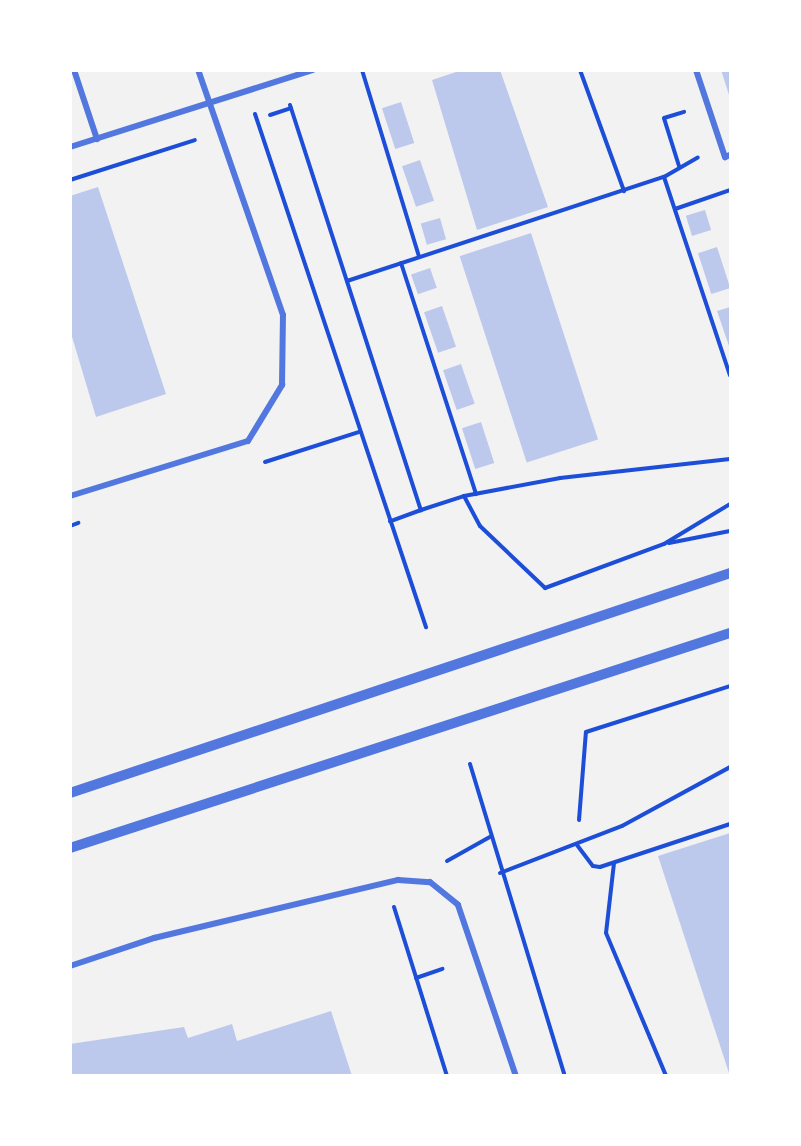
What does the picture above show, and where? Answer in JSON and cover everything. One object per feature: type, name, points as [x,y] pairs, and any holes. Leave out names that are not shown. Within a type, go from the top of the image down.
[{"type":"street","points":[[74,70],[97,139]]},
{"type":"street","points":[[70,496],[248,441],[282,385],[283,315],[198,70]]},
{"type":"street","points":[[70,147],[313,70]]},
{"type":"street","points":[[696,70],[725,157],[730,155]]},
{"type":"street","points":[[70,793],[730,573]]},
{"type":"street","points":[[70,848],[730,633]]},
{"type":"street","points":[[70,966],[154,938],[387,882],[430,882],[458,905],[516,1076]]},
{"type":"path","points":[[362,70],[419,257]]},
{"type":"path","points":[[580,70],[624,191]]},
{"type":"path","points":[[282,81],[421,510]]},
{"type":"path","points":[[247,91],[426,627]]},
{"type":"path","points":[[270,115],[291,108]]},
{"type":"path","points":[[680,166],[664,118],[686,111]]},
{"type":"path","points":[[70,180],[202,138]]},
{"type":"path","points":[[347,281],[664,177],[698,157]]},
{"type":"path","points":[[664,177],[730,375]]},
{"type":"path","points":[[675,209],[730,190]]},
{"type":"path","points":[[401,263],[476,494]]},
{"type":"path","points":[[390,521],[464,496],[730,459]]},
{"type":"path","points":[[464,496],[480,526],[545,588],[664,544],[730,531]]},
{"type":"path","points":[[664,544],[730,504]]},
{"type":"path","points":[[579,820],[586,732],[729,686]]},
{"type":"path","points":[[470,764],[500,873],[565,1076]]},
{"type":"path","points":[[500,873],[577,845],[730,767]]},
{"type":"path","points":[[577,845],[593,866],[614,863],[730,824]]},
{"type":"path","points":[[430,882],[464,848],[490,837]]},
{"type":"path","points":[[614,863],[606,933],[666,1076]]},
{"type":"path","points":[[403,906],[394,906],[447,1076]]},
{"type":"path","points":[[416,978],[442,969]]},
{"type":"building","points":[[462,70],[500,70],[548,207],[477,230],[432,80]]},
{"type":"building","points":[[721,70],[730,70],[730,98]]},
{"type":"building","points":[[401,102],[414,143],[395,149],[382,108]]},
{"type":"building","points":[[420,160],[434,201],[416,207],[402,166]]},
{"type":"building","points":[[98,187],[166,394],[96,417],[70,330],[70,196]]},
{"type":"building","points":[[705,210],[711,230],[692,236],[686,216]]},
{"type":"building","points":[[440,218],[446,239],[427,245],[421,224]]},
{"type":"building","points":[[531,233],[598,439],[527,463],[460,256]]},
{"type":"building","points":[[717,247],[730,288],[711,294],[698,253]]},
{"type":"building","points":[[430,268],[437,288],[418,294],[411,275]]},
{"type":"building","points":[[442,306],[456,347],[438,353],[424,312]]},
{"type":"building","points":[[730,307],[730,349],[717,311]]},
{"type":"building","points":[[461,364],[475,404],[457,410],[443,370]]},
{"type":"building","points":[[481,422],[494,463],[475,469],[462,428]]},
{"type":"building","points":[[730,833],[730,1076],[658,856]]},
{"type":"building","points":[[331,1011],[352,1076],[70,1076],[70,1044],[184,1027],[188,1038],[232,1024],[237,1041]]}]
